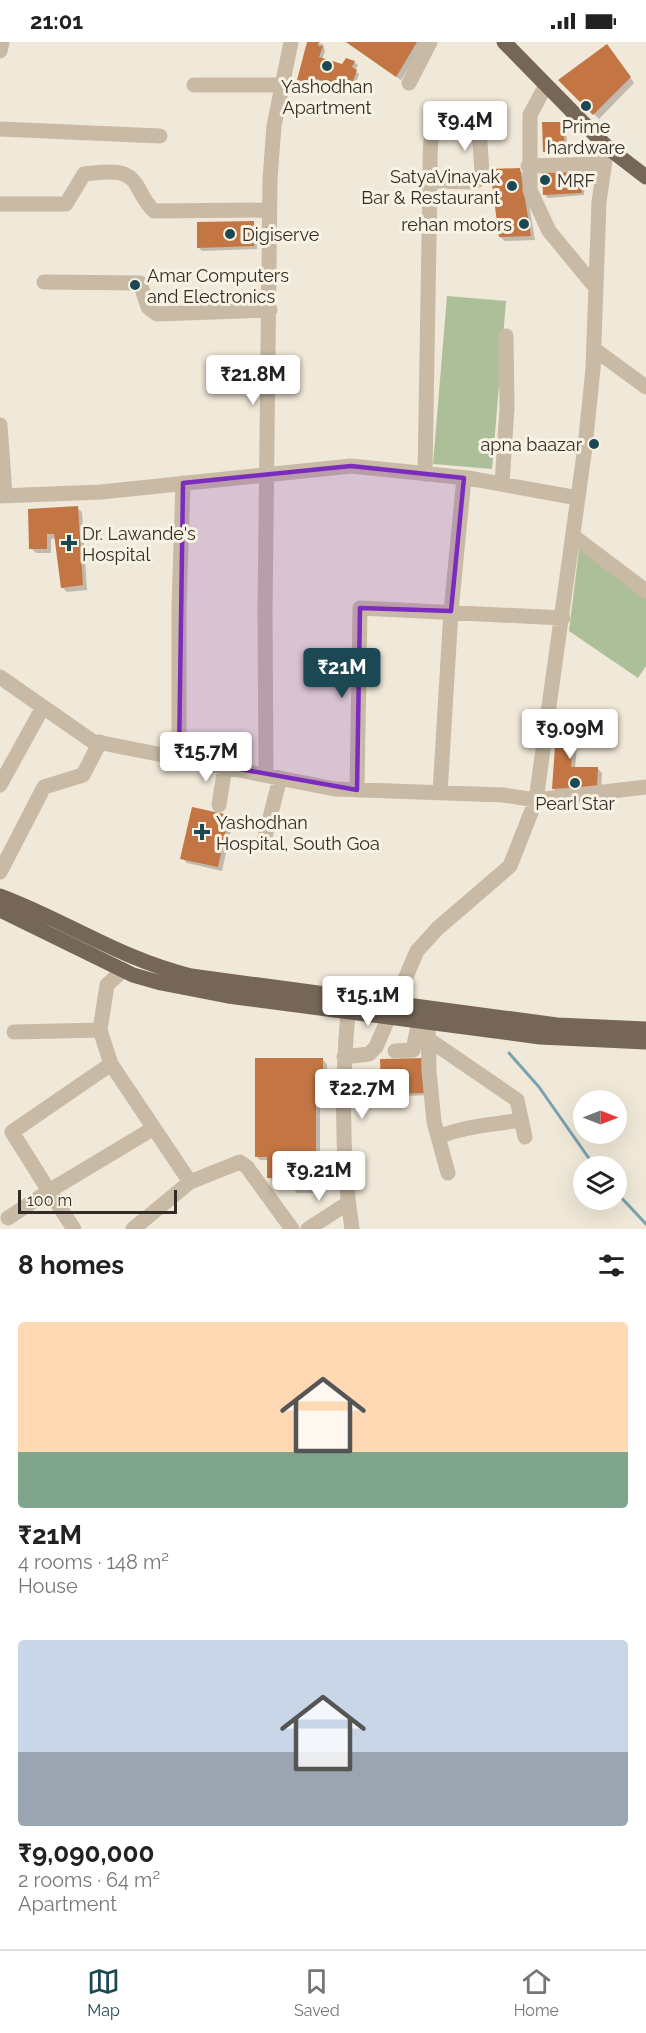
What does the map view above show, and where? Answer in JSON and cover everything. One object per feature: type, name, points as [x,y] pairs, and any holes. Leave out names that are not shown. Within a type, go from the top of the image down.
[{"type":"main road","points":[[504,42],[607,147],[646,177]]},
{"type":"main road","points":[[0,896],[153,967],[393,1010],[646,1029]]},
{"type":"main road","points":[[0,910],[123,970],[161,983],[228,996],[348,1012],[393,1010],[423,1021],[540,1036],[646,1042]]},
{"type":"street","points":[[0,51],[2,42]]},
{"type":"street","points":[[264,841],[273,776],[266,474],[270,310],[269,210],[274,126],[291,42]]},
{"type":"street","points":[[409,83],[430,42]]},
{"type":"street","points":[[194,85],[282,85]]},
{"type":"street","points":[[546,85],[530,115],[528,166],[530,190],[549,231],[596,288]]},
{"type":"street","points":[[425,474],[430,181],[434,125],[444,115],[474,118],[479,127],[483,173],[480,179],[473,182],[430,181]]},
{"type":"street","points":[[0,129],[160,136]]},
{"type":"street","points":[[344,1057],[369,1054],[376,1047],[417,951],[438,928],[510,866],[536,800],[578,498],[594,350],[599,202],[607,147]]},
{"type":"street","points":[[528,166],[604,164]]},
{"type":"street","points":[[0,204],[66,204],[84,174],[121,172],[135,181],[146,203],[154,211],[269,210]]},
{"type":"street","points":[[44,282],[140,283],[148,307],[158,314],[270,310]]},
{"type":"street","points":[[502,484],[507,408],[506,336]]},
{"type":"street","points":[[594,350],[646,387]]},
{"type":"street","points":[[0,425],[2,496],[101,492],[351,466],[464,478],[578,498]]},
{"type":"street","points":[[440,793],[451,611],[464,478]]},
{"type":"street","points":[[179,758],[179,608],[183,483]]},
{"type":"street","points":[[573,536],[646,591]]},
{"type":"street","points":[[357,790],[360,608],[562,618]]},
{"type":"street","points":[[0,677],[92,741],[335,789],[503,795],[536,800],[646,787]]},
{"type":"street","points":[[0,785],[43,707]]},
{"type":"street","points":[[0,872],[44,787],[83,775],[100,742]]},
{"type":"street","points":[[219,805],[225,767]]},
{"type":"street","points":[[123,970],[107,985],[100,1030],[111,1064],[189,1182]]},
{"type":"street","points":[[348,1012],[344,1057],[348,1203],[352,1229]]},
{"type":"street","points":[[423,1021],[428,1039],[430,1082],[439,1137],[448,1173]]},
{"type":"street","points":[[395,1051],[413,1050],[423,1021]]},
{"type":"street","points":[[14,1032],[100,1030]]},
{"type":"street","points":[[428,1039],[517,1100],[525,1137]]},
{"type":"street","points":[[74,1229],[12,1132],[111,1064]]},
{"type":"street","points":[[439,1137],[459,1128],[470,1130],[520,1120]]},
{"type":"street","points":[[8,1218],[154,1128]]},
{"type":"street","points":[[132,1229],[189,1182],[240,1162],[247,1167],[292,1229]]},
{"type":"street","points":[[308,1229],[348,1203]]},
{"type":"highlighted area","points":[[351,466],[464,478],[451,611],[360,608],[357,790],[179,758],[183,483]]},
{"type":"green space","points":[[447,296],[506,301],[492,469],[433,464]]},
{"type":"green space","points":[[579,549],[646,596],[646,666],[638,678],[569,631]]},
{"type":"building","name":"Yashodhan Apartment","points":[[307,42],[319,42],[318,46],[323,46],[319,57],[342,64],[346,58],[355,61],[352,67],[357,70],[351,87],[345,85],[341,91],[334,90],[334,84],[313,78],[309,83],[297,80]]},
{"type":"building","points":[[346,42],[417,42],[396,77]]},
{"type":"building","points":[[607,44],[631,77],[593,115],[558,80]]},
{"type":"building","points":[[542,122],[563,122],[565,152],[543,152]]},
{"type":"building","points":[[520,168],[531,236],[499,237],[490,169]]},
{"type":"building","points":[[542,168],[582,168],[582,193],[543,195]]},
{"type":"building","points":[[254,221],[254,246],[197,248],[197,222]]},
{"type":"building","points":[[78,506],[83,585],[61,588],[54,534],[47,534],[47,549],[29,549],[28,509]]},
{"type":"building","points":[[557,718],[575,718],[571,767],[598,767],[597,786],[552,789]]},
{"type":"building","points":[[192,807],[229,815],[218,867],[180,859]]},
{"type":"building","points":[[255,1058],[323,1058],[323,1093],[316,1093],[316,1189],[291,1189],[291,1178],[267,1178],[267,1157],[255,1157]]},
{"type":"building","points":[[424,1058],[425,1093],[381,1094],[380,1059]]},
{"type":"waterway","points":[[509,1053],[539,1087],[587,1156]]},
{"type":"waterway","points":[[627,1204],[646,1224]]},
{"type":"place","name":"Yashodhan Apartment","points":[[327,66]]},
{"type":"place","name":"Prime hardware","points":[[586,106]]},
{"type":"place","name":"MRF","points":[[545,180]]},
{"type":"place","name":"SatyaVinayak Bar & Restaurant","points":[[512,186]]},
{"type":"place","name":"rehan motors","points":[[524,224]]},
{"type":"place","name":"Digiserve","points":[[230,234]]},
{"type":"place","name":"Amar Computers and Electronics","points":[[135,285]]},
{"type":"place","name":"apna baazar","points":[[594,444]]},
{"type":"place","name":"Dr. Lawande's Hospital","points":[[69,543]]},
{"type":"place","name":"Pearl Star","points":[[575,783]]},
{"type":"place","name":"Yashodhan Hospital, South Goa","points":[[202,832]]}]
